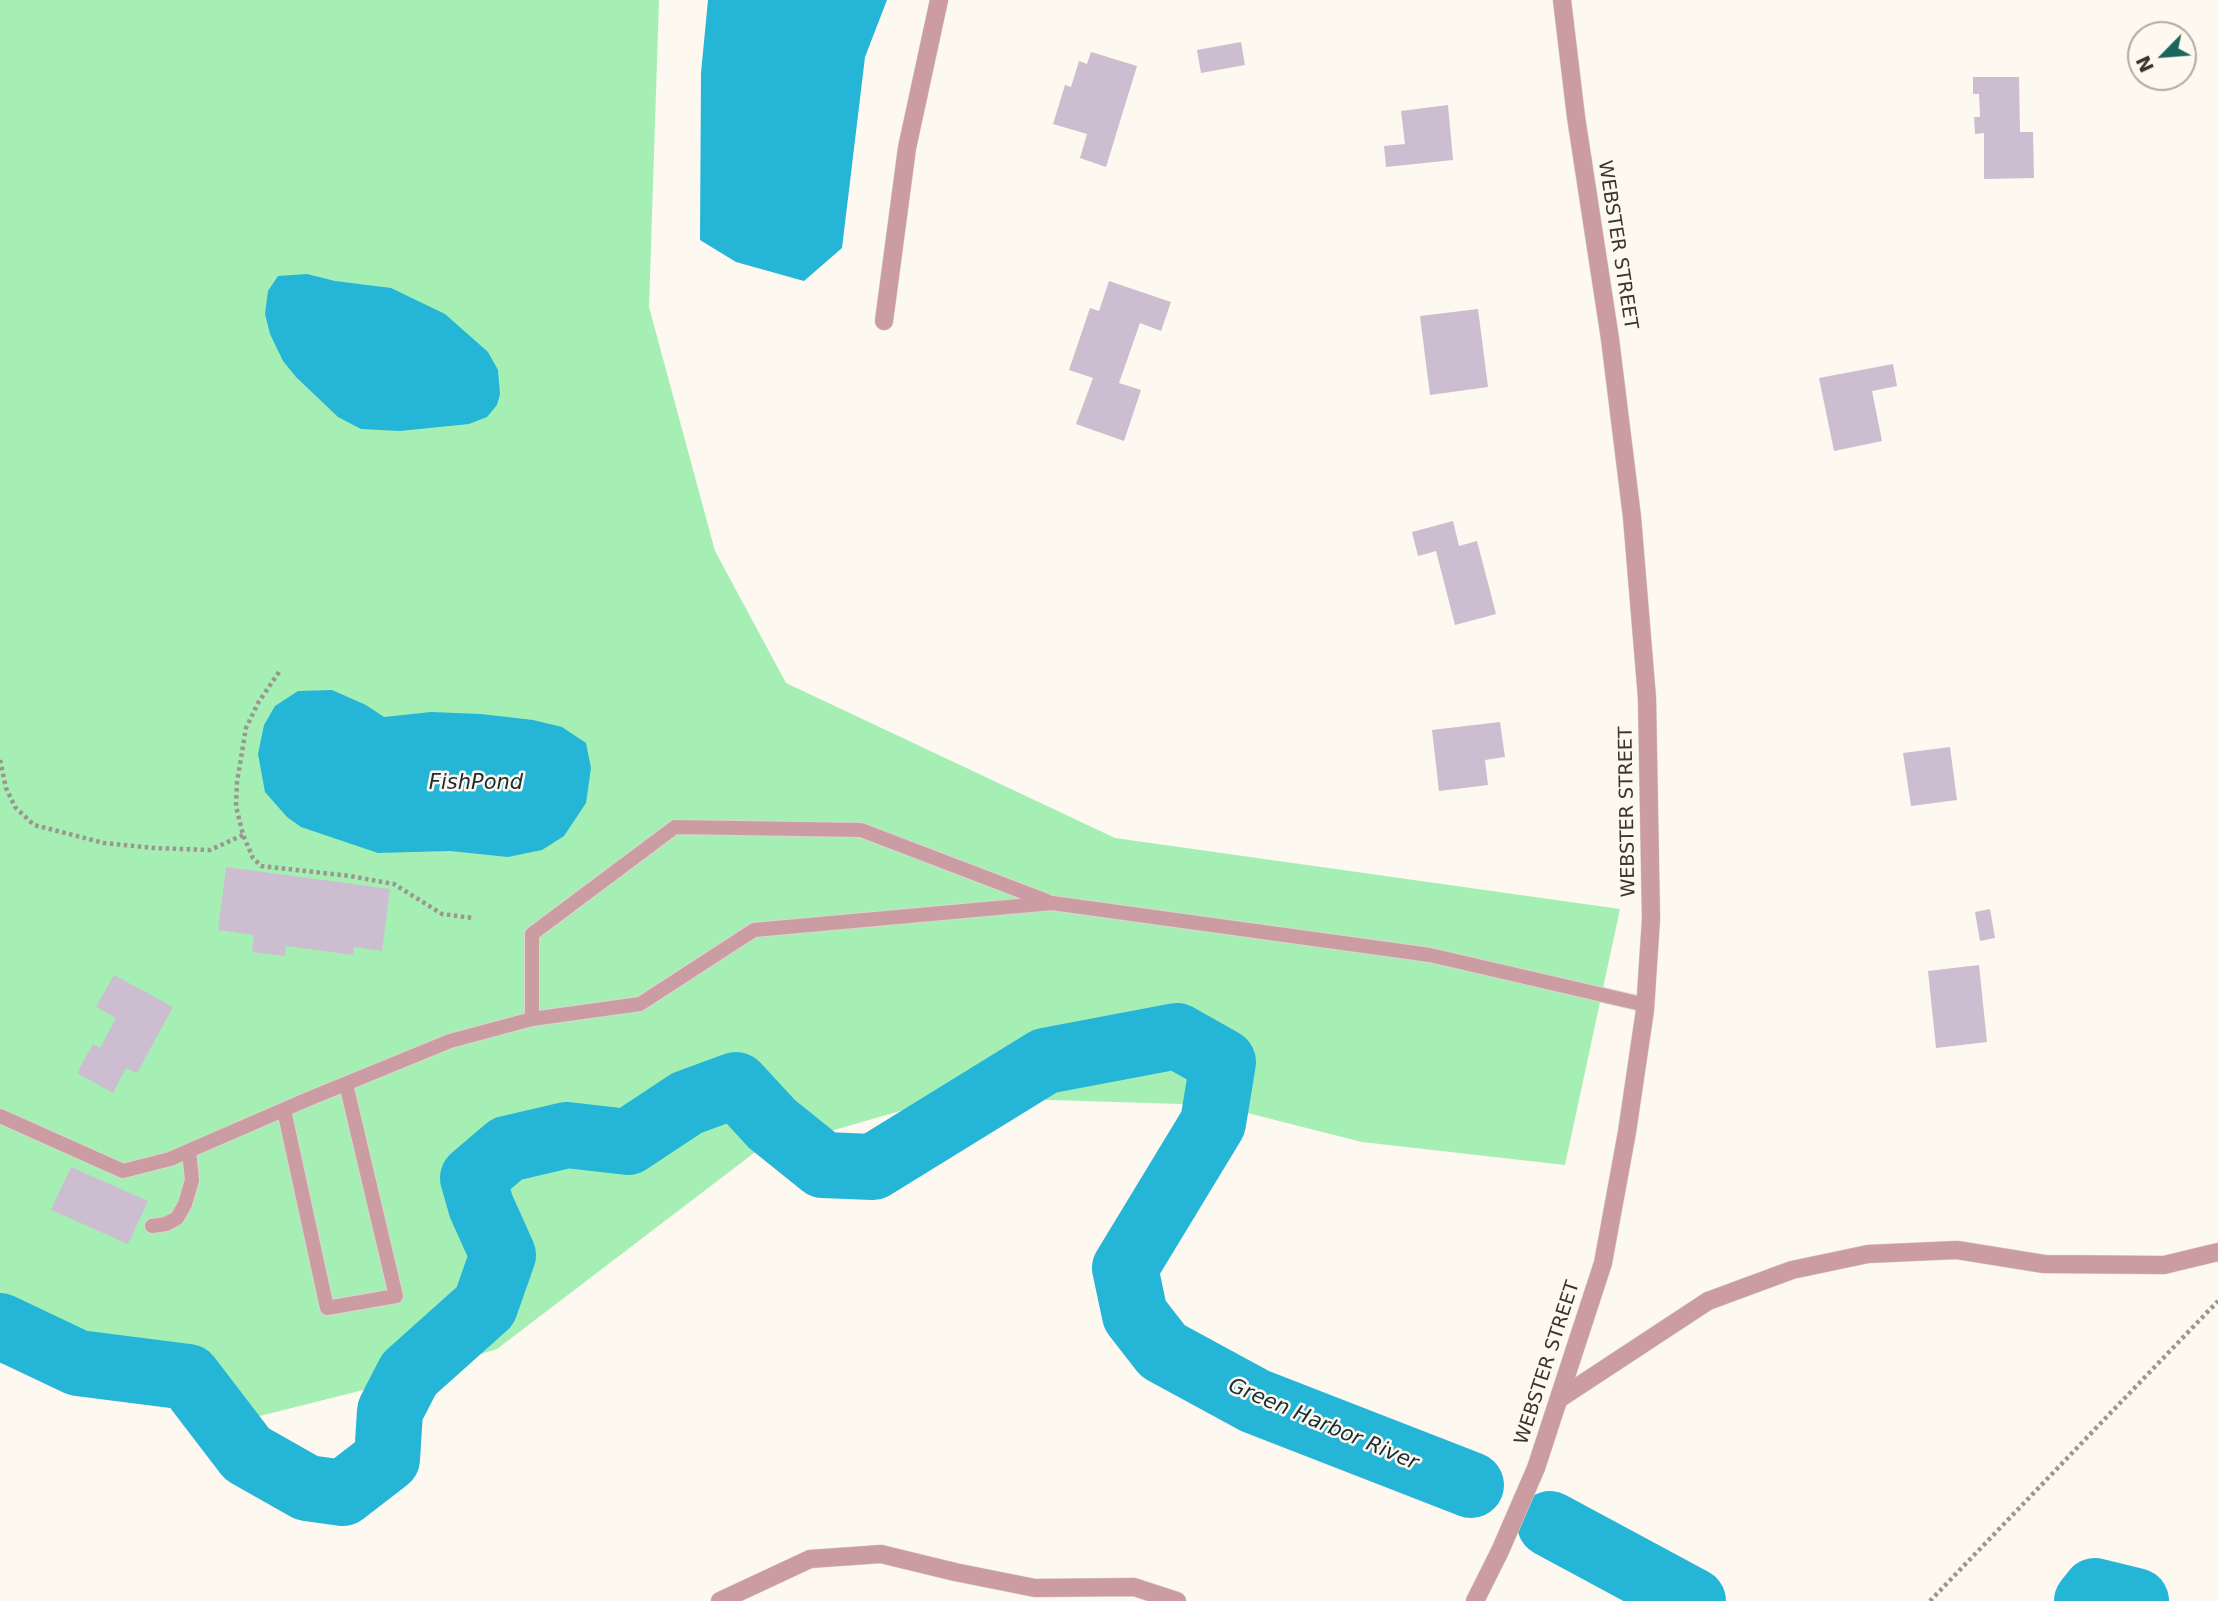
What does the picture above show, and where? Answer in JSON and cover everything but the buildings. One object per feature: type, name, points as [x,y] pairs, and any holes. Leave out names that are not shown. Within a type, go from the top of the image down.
[{"type":"street","points":[[884,321],[907,148],[939,0]]},
{"type":"street","name":"WEBSTER STREET","points":[[1475,1601],[1536,1468],[1603,1263],[1627,1132],[1646,1005],[1651,919],[1647,698],[1634,544],[1610,339],[1576,117],[1562,0]]},
{"type":"street","points":[[1559,1399],[1708,1301],[1792,1270],[1868,1254],[1957,1250],[2044,1264],[2164,1265],[2218,1252]]},
{"type":"street","points":[[720,1601],[810,1559],[881,1554],[1035,1588],[1134,1587],[1177,1601]]},
{"type":"lane","points":[[532,1019],[532,934],[675,827],[861,830],[1052,903]]},
{"type":"lane","points":[[0,1116],[123,1171],[170,1159],[450,1041],[532,1019],[640,1004],[754,930],[1052,903],[1430,955],[1646,1005]]},
{"type":"lane","points":[[284,1110],[327,1308],[396,1296],[346,1084]]},
{"type":"lane","points":[[152,1226],[166,1224],[177,1218],[185,1204],[192,1180],[189,1151]]},
{"type":"path","points":[[279,672],[258,703],[246,728],[237,782],[236,806],[243,835],[253,858],[261,866],[394,884],[442,914],[473,918]]},
{"type":"path","points":[[0,760],[6,788],[15,807],[34,825],[104,843],[154,848],[210,850],[243,835]]},
{"type":"path","points":[[1930,1601],[2218,1301]]},
{"type":"green space","points":[[0,0],[659,0],[649,307],[715,551],[786,683],[1115,838],[1620,909],[1565,1165],[1362,1142],[1216,1105],[949,1097],[754,1153],[497,1349],[375,1387],[248,1419],[120,1397],[0,1363]]},
{"type":"water","points":[[708,0],[887,0],[865,57],[842,248],[804,281],[736,262],[700,240],[701,73]]},
{"type":"water","points":[[307,274],[335,281],[391,288],[445,314],[488,352],[498,370],[500,394],[497,405],[487,417],[469,424],[400,431],[361,429],[338,417],[283,361],[270,334],[265,314],[268,291],[278,276]]},
{"type":"water","name":"FishPond","points":[[332,690],[366,705],[384,717],[431,712],[481,714],[533,720],[562,727],[586,743],[591,768],[586,803],[564,836],[542,850],[508,857],[450,851],[378,853],[301,827],[287,817],[265,792],[258,754],[264,725],[275,706],[298,691]]},
{"type":"waterway","name":"Green Harbor River","points":[[0,1326],[78,1363],[188,1377],[247,1454],[307,1488],[343,1493],[387,1459],[390,1411],[409,1374],[485,1306],[503,1255],[481,1206],[473,1178],[507,1149],[567,1135],[628,1142],[687,1103],[736,1085],[772,1124],[823,1165],[873,1167],[1045,1061],[1177,1036],[1223,1062],[1213,1123],[1125,1268],[1135,1315],[1163,1351],[1255,1401],[1471,1485]]},
{"type":"waterway","name":"Green Harbor River","points":[[1550,1524],[1693,1601]]},
{"type":"waterway","name":"Green Harbor River","points":[[2087,1601],[2095,1591],[2136,1601]]}]
